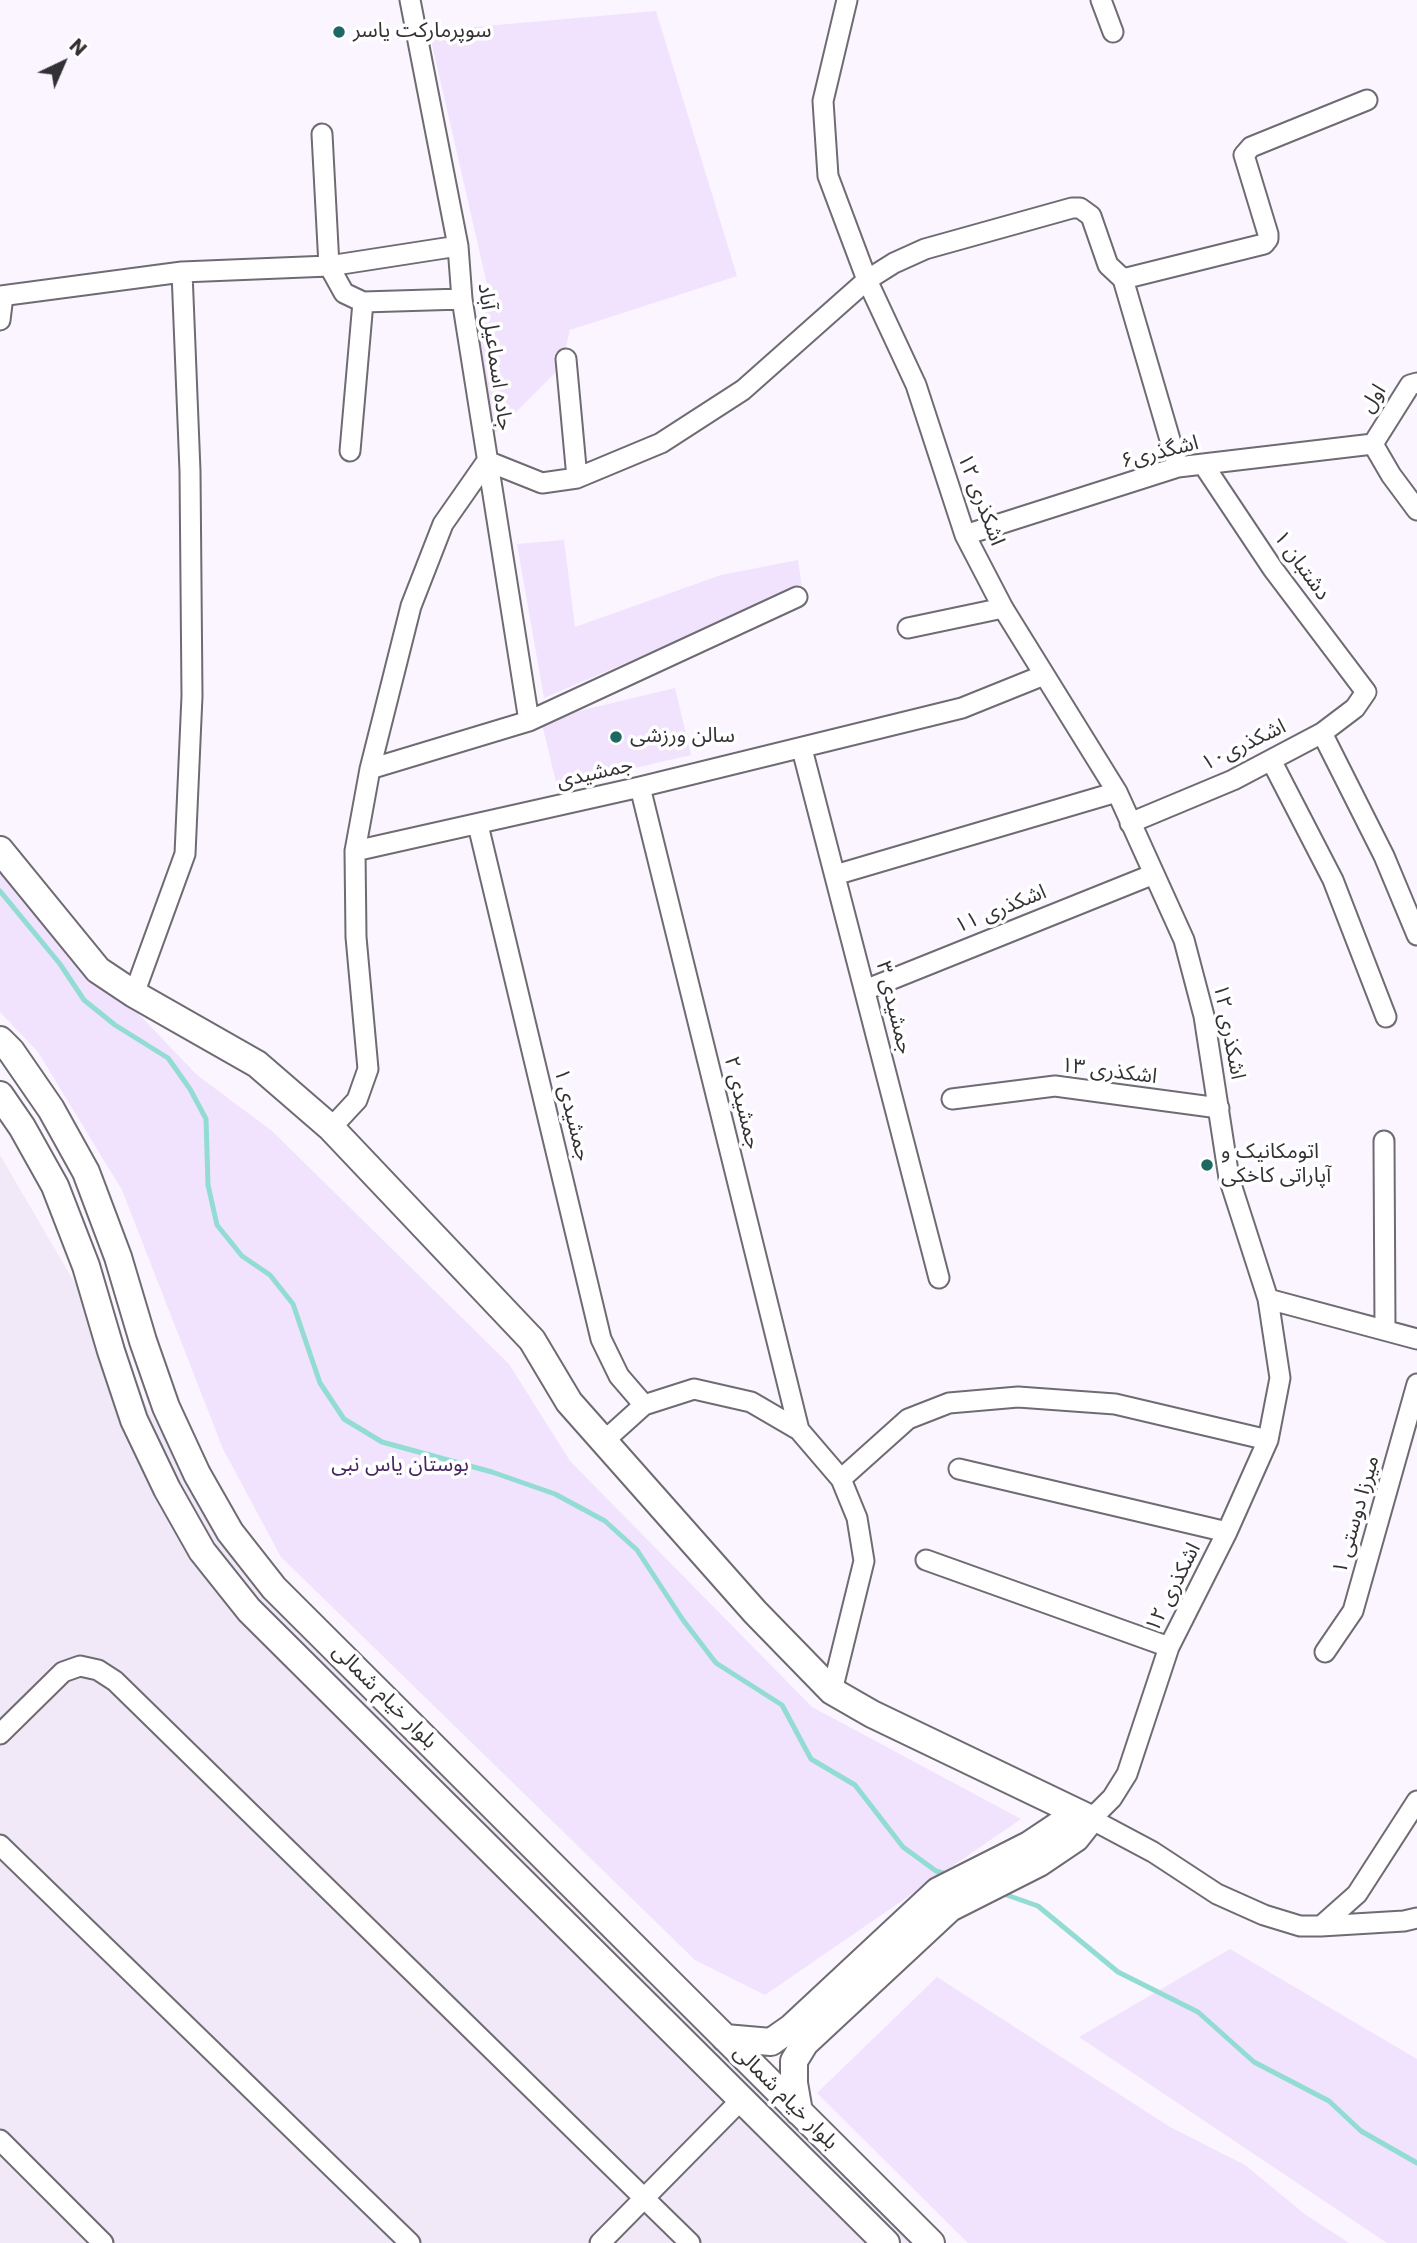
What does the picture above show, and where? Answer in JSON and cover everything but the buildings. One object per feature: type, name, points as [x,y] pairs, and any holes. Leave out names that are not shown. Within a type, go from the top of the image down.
[{"type":"street","name":"جاده اسماعیل آباد","points":[[410,0],[458,246],[461,299],[529,721]]},
{"type":"street","name":"اشکذری ۱۲","points":[[847,0],[823,101],[828,176],[867,279],[916,385],[965,535],[1003,608],[1116,792],[1184,940],[1203,1016],[1229,1178],[1268,1298],[1280,1378],[1268,1440],[1227,1532],[1169,1647],[1127,1774],[1112,1798],[1091,1819]]},
{"type":"street","points":[[1101,0],[1113,32]]},
{"type":"street","points":[[1123,279],[1264,244],[1268,234],[1244,155],[1251,146],[1367,100]]},
{"type":"street","points":[[322,134],[329,266],[344,293],[363,302],[461,299]]},
{"type":"street","points":[[331,1128],[357,1100],[368,1069],[356,937],[355,851],[370,769],[411,606],[443,524],[486,461],[542,484],[577,478],[661,443],[743,390],[867,279],[894,263],[925,249],[1080,208],[1091,216],[1108,265],[1123,279],[1178,467]]},
{"type":"street","points":[[0,320],[2,296],[182,272],[329,266],[458,246]]},
{"type":"street","points":[[134,994],[185,854],[191,682],[190,471],[182,272]]},
{"type":"street","points":[[350,452],[363,302]]},
{"type":"street","points":[[566,359],[577,478]]},
{"type":"street","name":"اول","points":[[1373,444],[1410,385],[1417,383]]},
{"type":"street","points":[[1373,444],[1391,475],[1417,510]]},
{"type":"street","name":"اشگذری۶","points":[[965,535],[1178,467],[1373,444]]},
{"type":"street","name":"دشتبان ۱","points":[[1203,464],[1273,569],[1366,692]]},
{"type":"street","points":[[370,769],[529,721],[797,597]]},
{"type":"street","points":[[908,628],[1003,608]]},
{"type":"street","name":"جمشیدی","points":[[355,851],[802,749],[962,708],[1044,675]]},
{"type":"street","name":"اشکذری۱۰","points":[[1130,823],[1233,780],[1322,733],[1354,708],[1366,692]]},
{"type":"street","points":[[1322,733],[1384,856],[1417,935]]},
{"type":"street","name":"جمشیدی ۳","points":[[802,749],[939,1278]]},
{"type":"street","points":[[1270,760],[1333,880],[1386,1017]]},
{"type":"street","name":"جمشیدی ۲","points":[[640,787],[799,1430]]},
{"type":"street","points":[[835,875],[1116,792]]},
{"type":"street","name":"جمشیدی ۱","points":[[478,824],[601,1339],[620,1376],[644,1405]]},
{"type":"street","points":[[0,850],[98,970],[134,994],[257,1064],[331,1128],[532,1340],[569,1402],[755,1612],[832,1691],[872,1714],[1091,1819],[1153,1852],[1217,1895],[1264,1915],[1300,1926],[1404,1921],[1417,1918]]},
{"type":"street","name":"اشکذری ۱۱","points":[[864,990],[1154,874]]},
{"type":"street","name":"بلوار خیام شمالی","points":[[0,1040],[11,1051],[51,1109],[86,1171],[118,1257],[166,1407],[197,1474],[230,1532],[274,1588],[931,2243]]},
{"type":"street","name":"اشکذری ۱۳","points":[[952,1099],[1055,1086],[1219,1108]]},
{"type":"street","name":"بلوار خیام شمالی","points":[[0,1095],[22,1127],[55,1186],[86,1266],[134,1420],[167,1489],[202,1551],[249,1611],[886,2243]]},
{"type":"street","points":[[1384,1141],[1385,1329]]},
{"type":"street","points":[[1268,1298],[1417,1339]]},
{"type":"street","name":"میرزا دوستی ۱","points":[[1325,1651],[1353,1611],[1417,1384]]},
{"type":"street","points":[[604,1441],[644,1405],[694,1389],[751,1402],[799,1430],[841,1479],[857,1518],[864,1561],[832,1691]]},
{"type":"street","points":[[841,1479],[908,1419],[949,1403],[1018,1397],[1115,1404],[1268,1440]]},
{"type":"street","points":[[959,1469],[1227,1532]]},
{"type":"street","points":[[926,1560],[1169,1647]]},
{"type":"street","points":[[0,1734],[63,1672],[80,1666],[98,1670],[115,1681],[690,2243]]},
{"type":"street","points":[[427,1786],[450,1764]]},
{"type":"street","points":[[1321,1926],[1357,1894],[1417,1801]]},
{"type":"street","points":[[799,2112],[794,2061],[805,2043],[904,1937],[939,1891],[1034,1854],[1065,1822],[1091,1819]]},
{"type":"street","points":[[0,1845],[410,2243]]},
{"type":"street","points":[[725,2038],[771,2042],[904,1937]]},
{"type":"street","points":[[600,2243],[742,2099]]},
{"type":"street","points":[[0,2140],[103,2243]]},
{"type":"shaded area","points":[[0,1155],[242,1569],[925,2243],[0,2243]]},
{"type":"green space","points":[[656,11],[737,276],[570,330],[561,367],[493,435],[479,345],[489,293],[429,31]]},
{"type":"green space","points":[[564,540],[575,627],[721,575],[798,560],[802,588],[544,698],[517,544]]},
{"type":"green space","name":"سالن ورزشی","points":[[675,688],[691,755],[557,786],[541,720]]},
{"type":"green space","name":"بوستان یاس نبی","points":[[0,869],[197,1075],[272,1131],[509,1364],[570,1461],[812,1707],[1021,1819],[765,1995],[695,1960],[281,1557],[223,1449],[122,1190],[38,1052],[0,1012]]},
{"type":"green space","points":[[1230,1949],[1417,2059],[1417,2243],[1387,2243],[1079,2037]]},
{"type":"green space","points":[[937,1977],[1170,2127],[1245,2165],[1306,2215],[1349,2243],[968,2243],[817,2093]]},
{"type":"waterway","points":[[0,891],[60,964],[84,1000],[115,1025],[168,1058],[190,1089],[206,1119],[208,1185],[217,1225],[242,1256],[270,1275],[293,1304],[320,1383],[344,1419],[382,1442],[492,1472],[555,1494],[605,1521],[637,1550],[683,1620],[716,1663],[782,1705],[811,1759],[855,1785],[903,1847],[936,1871],[949,1875]]},
{"type":"waterway","points":[[1001,1893],[1038,1906],[1118,1972],[1198,2012],[1254,2062],[1329,2101],[1361,2131],[1417,2163]]},
{"type":"place","name":"سوپرمارکت یاسر","points":[[339,32]]},
{"type":"place","name":"سالن ورزشی","points":[[616,737]]},
{"type":"place","name":"اتومکانیک و آپاراتی کاخکی","points":[[1207,1165]]}]
